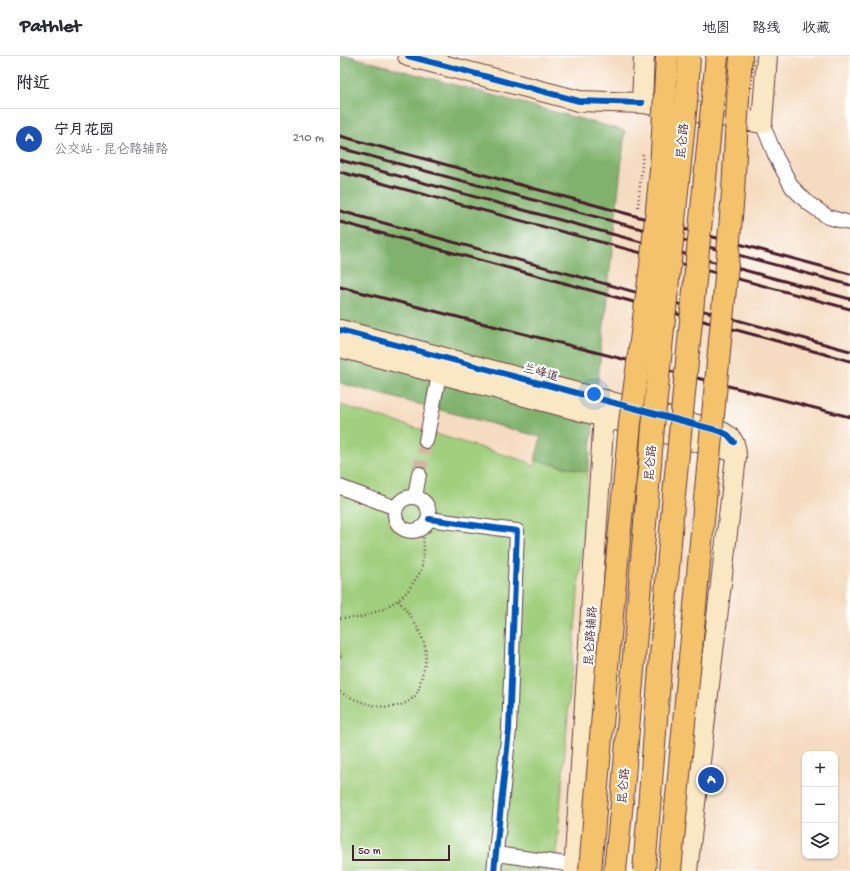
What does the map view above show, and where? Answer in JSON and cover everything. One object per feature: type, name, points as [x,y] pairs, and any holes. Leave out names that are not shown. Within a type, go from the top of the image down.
[{"type":"highway","points":[[579,869],[605,689],[630,423],[651,266],[661,170],[666,56]]},
{"type":"highway","points":[[661,170],[682,73],[684,56]]},
{"type":"highway","name":"昆仑路","points":[[615,871],[653,427],[687,93],[689,56]]},
{"type":"highway","points":[[644,871],[673,506],[717,56]]},
{"type":"highway","points":[[670,871],[725,288],[733,193],[741,56]]},
{"type":"highway","points":[[656,734],[738,100]]},
{"type":"highway","points":[[651,266],[653,427]]},
{"type":"main road","points":[[408,56],[579,101],[642,103],[762,123],[767,56]]},
{"type":"main road","points":[[642,103],[644,56]]},
{"type":"main road","name":"兰峰道","points":[[340,330],[441,365],[605,409],[720,432],[728,435],[735,447],[687,871]]},
{"type":"main road","name":"兰峰道","points":[[340,347],[441,365]]},
{"type":"main road","name":"昆仑路辅路","points":[[579,869],[605,409]]},
{"type":"street","points":[[762,123],[776,157],[792,186],[808,203],[828,217],[850,223]]},
{"type":"street","points":[[426,441],[441,365]]},
{"type":"street","points":[[415,497],[419,474]]},
{"type":"street","points":[[340,487],[396,508]]},
{"type":"street","points":[[426,523],[429,508],[426,503],[415,497],[404,499],[396,508],[396,519],[402,528],[413,531],[426,523],[517,530],[509,730],[494,871]]},
{"type":"street","points":[[496,854],[579,869]]},
{"type":"path","points":[[340,618],[359,618],[383,609],[398,600],[407,592],[421,571],[426,523]]},
{"type":"path","points":[[340,692],[364,703],[389,707],[401,704],[413,698],[419,688],[425,663],[425,648],[415,623],[398,600]]},
{"type":"green space","points":[[340,56],[349,56],[625,131],[588,472],[535,460],[541,437],[340,383]]},
{"type":"green space","points":[[340,405],[528,462],[534,467],[535,460],[588,472],[555,871],[340,871]]},
{"type":"tunnel","points":[[419,474],[426,441]]},
{"type":"railway","points":[[340,136],[850,274]]},
{"type":"railway","points":[[340,148],[850,285]]},
{"type":"railway","points":[[340,160],[850,299]]},
{"type":"railway","points":[[340,172],[850,309]]},
{"type":"railway","points":[[340,211],[850,351]]},
{"type":"railway","points":[[340,222],[850,361]]},
{"type":"railway","points":[[340,287],[850,417]]},
{"type":"cycle path","points":[[408,56],[579,101],[642,103]]},
{"type":"cycle path","points":[[340,330],[720,431],[728,435],[734,442]]},
{"type":"cycle path","points":[[429,519],[517,531],[509,730],[494,871]]},
{"type":"place","name":"宁月花园","points":[[711,780]]}]
